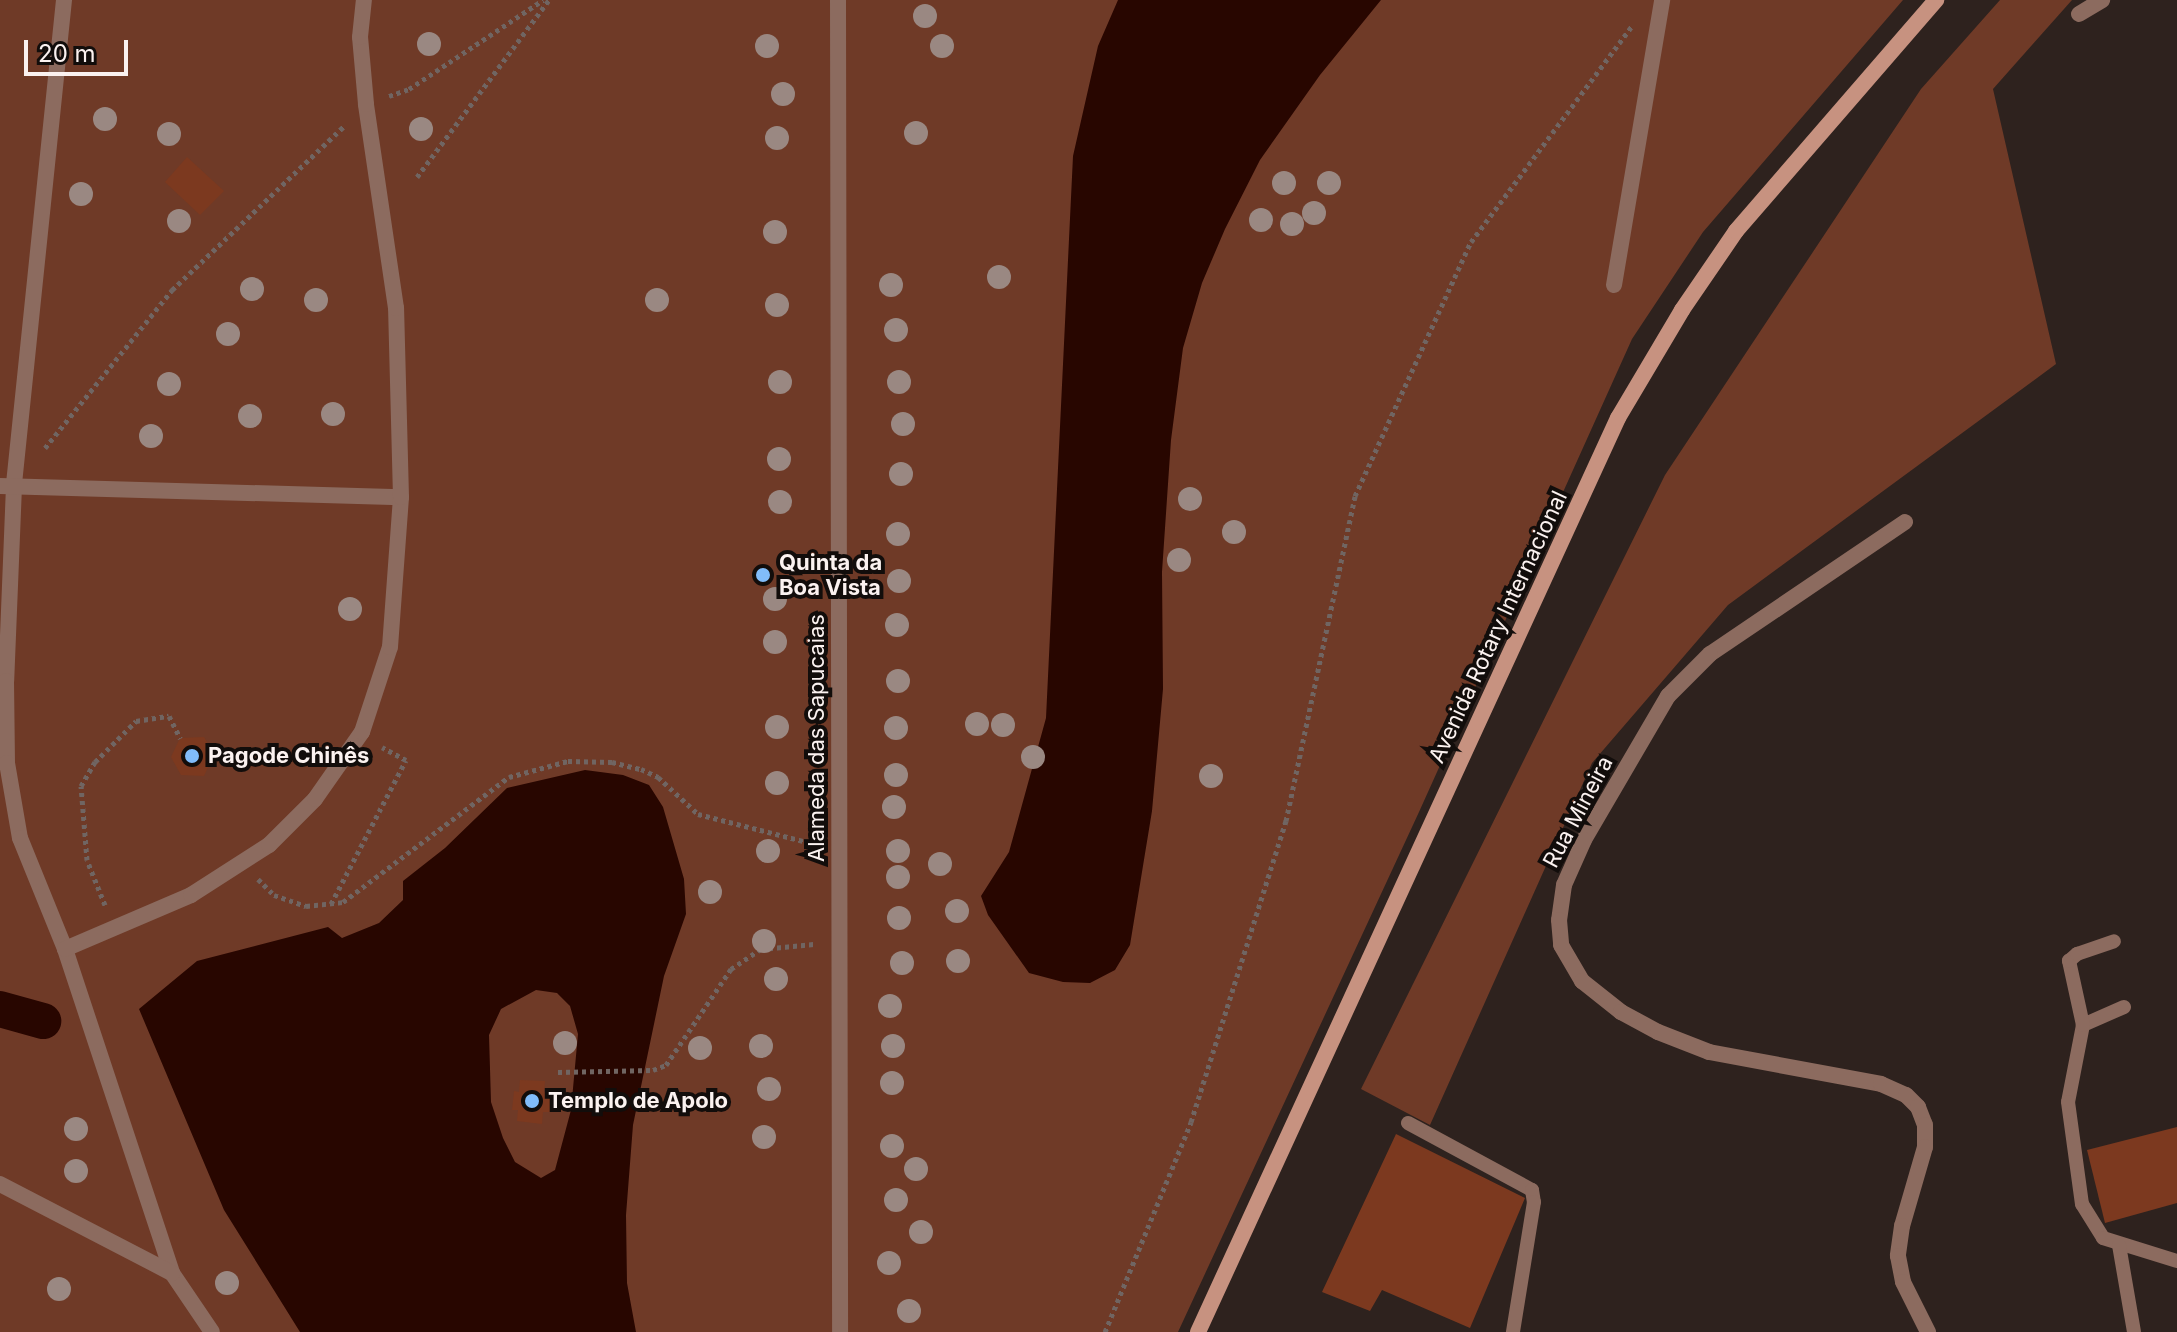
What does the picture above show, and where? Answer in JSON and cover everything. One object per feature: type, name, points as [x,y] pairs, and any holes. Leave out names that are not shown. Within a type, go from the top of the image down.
[{"type":"main road","name":"Avenida Rotary Internacional","points":[[1198,1332],[1618,418],[1682,310],[1736,231],[1936,0]]},
{"type":"street","points":[[64,0],[7,486],[7,763],[20,838],[65,949],[172,1273],[212,1332]]},
{"type":"street","points":[[65,949],[191,895],[269,845],[315,799],[360,736],[390,647],[401,497],[396,308],[366,104],[360,37],[364,0]]},
{"type":"street","name":"Alameda das Sapucaias","points":[[838,0],[840,1332]]},
{"type":"street","points":[[1614,285],[1662,0]]},
{"type":"street","points":[[2079,14],[2102,0]]},
{"type":"street","points":[[7,486],[401,497]]},
{"type":"street","name":"Rua Mineira","points":[[1905,522],[1710,654],[1668,696],[1584,840],[1564,885],[1559,920],[1561,945],[1582,981],[1621,1012],[1658,1032],[1709,1052],[1881,1084],[1906,1095],[1918,1107],[1925,1125],[1925,1147],[1902,1226],[1898,1256],[1903,1282],[1928,1332]]},
{"type":"street","points":[[0,1184],[172,1273]]},
{"type":"lane","points":[[2114,941],[2077,954],[2069,961],[2083,1025],[2068,1102],[2082,1204],[2103,1238],[2177,1261]]},
{"type":"lane","points":[[2083,1025],[2124,1007]]},
{"type":"lane","points":[[1408,1123],[1532,1190],[1534,1202],[1513,1332]]},
{"type":"lane","points":[[2119,1245],[2134,1332]]},
{"type":"path","points":[[44,449],[172,290],[366,104],[409,89],[546,0]]},
{"type":"path","points":[[417,177],[546,0]]},
{"type":"path","points":[[1105,1332],[1191,1122],[1286,821],[1355,496],[1471,242],[1642,13]]},
{"type":"path","points":[[126,924],[105,907],[87,860],[81,786],[95,762],[136,721],[169,716],[180,738]]},
{"type":"path","points":[[330,905],[406,760],[360,736]]},
{"type":"path","points":[[242,864],[274,895],[306,906],[343,902],[509,777],[568,761],[612,762],[641,769],[658,777],[698,814],[839,850]]},
{"type":"path","points":[[558,1072],[653,1070],[666,1065],[731,969],[761,949],[839,942]]},
{"type":"shaded area","name":"Quinta da Boa Vista","points":[[0,0],[1903,0],[1703,232],[1632,339],[1419,812],[1178,1332],[0,1332]]},
{"type":"shaded area","points":[[1118,0],[1381,0],[1320,75],[1260,160],[1202,283],[1183,348],[1171,440],[1162,572],[1163,689],[1152,811],[1130,945],[1115,970],[1090,983],[1063,982],[1029,973],[988,915],[981,896],[1009,852],[1046,718],[1073,156],[1098,46]]},
{"type":"shaded area","points":[[2000,0],[2072,0],[1993,89],[2056,364],[1728,605],[1592,763],[1430,1125],[1361,1089],[1665,475],[1921,89]]},
{"type":"shaded area","points":[[585,770],[623,775],[649,785],[663,807],[684,879],[686,914],[664,976],[633,1125],[626,1215],[627,1283],[636,1332],[300,1332],[224,1210],[139,1009],[197,961],[328,927],[342,938],[379,923],[403,900],[403,881],[445,848],[507,788]],"holes":[[[536,990],[557,993],[570,1006],[578,1034],[571,1110],[555,1170],[541,1178],[515,1162],[503,1138],[491,1102],[489,1035],[501,1009]]]},
{"type":"building","points":[[187,157],[224,191],[200,215],[165,182]]},
{"type":"building","name":"Pagode Chinês","points":[[204,737],[214,754],[204,776],[181,775],[171,757],[180,738]]},
{"type":"building","name":"Templo de Apolo","points":[[520,1080],[545,1081],[544,1092],[551,1093],[550,1112],[543,1112],[542,1124],[517,1121],[518,1110],[512,1110],[514,1091],[519,1092]]},
{"type":"building","points":[[2177,1127],[2177,1203],[2105,1223],[2087,1150]]},
{"type":"building","points":[[1396,1134],[1525,1198],[1470,1328],[1382,1290],[1370,1311],[1322,1292]]},
{"type":"waterway","points":[[0,1009],[43,1021]]},
{"type":"place","name":"Quinta da Boa Vista","points":[[763,575]]},
{"type":"place","name":"Pagode Chinês","points":[[192,756]]},
{"type":"place","name":"Templo de Apolo","points":[[532,1101]]}]
